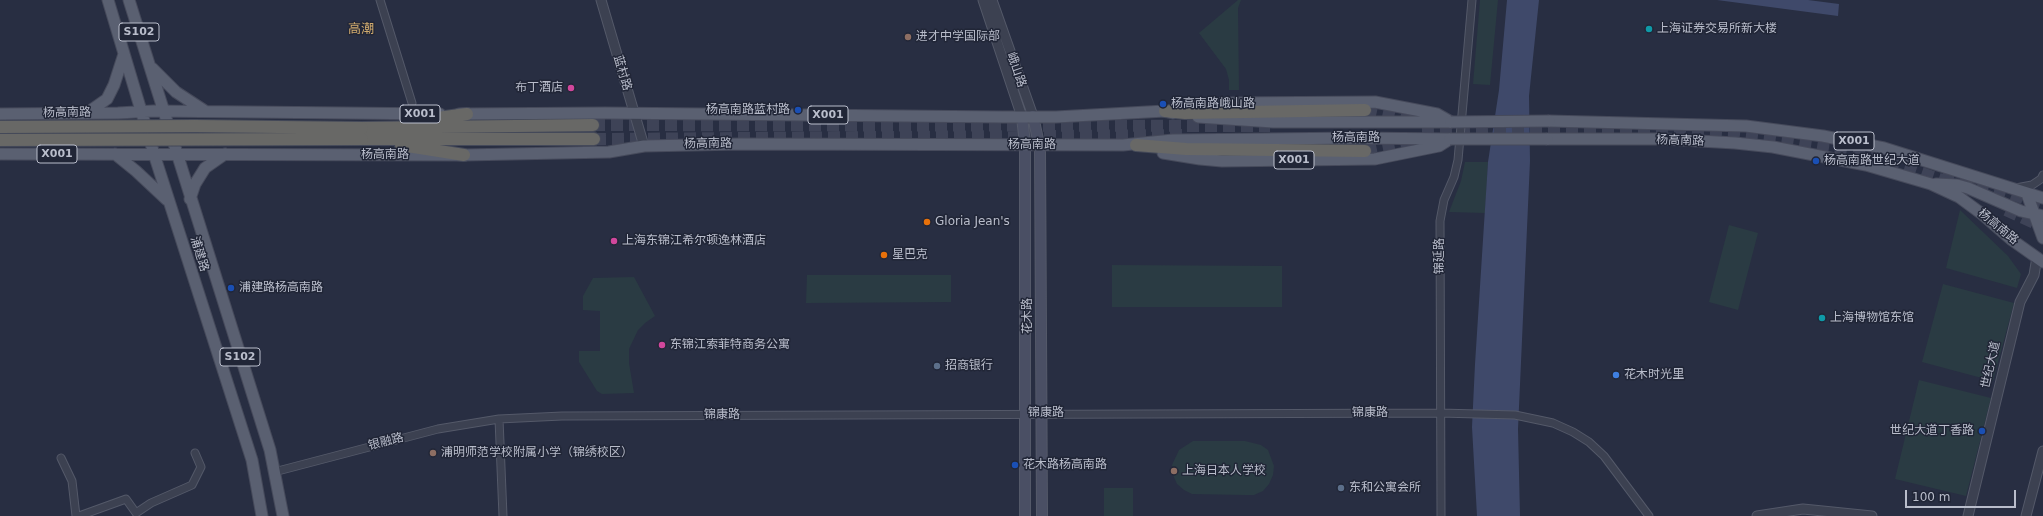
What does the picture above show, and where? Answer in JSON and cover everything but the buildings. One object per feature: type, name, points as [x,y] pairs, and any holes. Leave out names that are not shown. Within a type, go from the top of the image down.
[{"type":"highway","points":[[1165,112],[1365,110]]},
{"type":"highway","points":[[362,134],[467,114]]},
{"type":"highway","name":"杨高南路","points":[[0,140],[362,134],[593,125]]},
{"type":"highway","name":"杨高南路","points":[[0,127],[195,126],[362,134],[594,139]]},
{"type":"highway","points":[[362,134],[464,155]]},
{"type":"highway","points":[[1136,145],[1186,149],[1365,151]]},
{"type":"main road","name":"浦建路","points":[[108,0],[169,202],[252,460],[262,516]]},
{"type":"main road","name":"浦建路","points":[[129,0],[190,199],[270,450],[283,516]]},
{"type":"main road","points":[[87,113],[107,99],[114,85],[124,54]]},
{"type":"main road","points":[[149,64],[176,92],[206,111]]},
{"type":"main road","name":"X001","points":[[1165,112],[1224,103],[1374,102],[1437,114],[1451,122]]},
{"type":"main road","name":"杨高南路","points":[[0,114],[206,111],[467,114],[1027,116],[1165,112],[1201,118],[1273,122],[1549,121],[1696,124],[1770,128],[1862,142],[2043,198]]},
{"type":"main road","name":"花木路","points":[[1027,116],[1039,144],[1042,516]]},
{"type":"main road","name":"花木路","points":[[1025,516],[1025,144],[1027,116]]},
{"type":"main road","name":"杨高南路","points":[[0,154],[464,155],[610,152],[644,146],[740,144],[1136,145],[1173,140],[1357,138],[1664,139],[1773,147],[1866,165],[1931,184],[1959,197],[1982,214],[2012,240],[2040,259]]},
{"type":"main road","name":"X001","points":[[1136,145],[1162,152],[1200,159],[1222,161],[1375,159],[1439,146],[1450,139]]},
{"type":"main road","points":[[115,154],[136,171],[169,202]]},
{"type":"main road","points":[[190,199],[195,184],[205,168],[225,154]]},
{"type":"main road","points":[[1931,184],[1957,185],[1968,188],[2038,215]]},
{"type":"main road","points":[[2027,194],[2038,215],[2042,236]]},
{"type":"main road","name":"世纪大道","points":[[2040,259],[2043,221]]},
{"type":"street","points":[[380,0],[412,103]]},
{"type":"street","name":"蓝村路","points":[[601,0],[644,146]]},
{"type":"street","name":"峨山路","points":[[983,0],[1027,116]]},
{"type":"street","name":"峨山路","points":[[992,0],[1027,116]]},
{"type":"street","name":"锦延路","points":[[1441,516],[1440,221],[1444,200],[1454,177],[1458,160],[1472,0]]},
{"type":"street","points":[[2006,187],[2032,185],[2041,179],[2043,175]]},
{"type":"street","name":"世纪大道","points":[[1968,516],[2020,302],[2034,275],[2040,259]]},
{"type":"street","name":"锦康路","points":[[499,419],[570,416],[1025,413],[1452,413],[1515,415],[1553,423],[1573,432],[1589,442],[1604,456],[1648,515]]},
{"type":"street","points":[[499,419],[503,516]]},
{"type":"street","name":"银融路","points":[[274,472],[431,431],[469,423],[499,419]]},
{"type":"street","points":[[2026,516],[2043,451]]},
{"type":"street","points":[[79,516],[126,499],[136,513],[151,503],[192,485],[201,467],[196,453]]},
{"type":"street","points":[[61,458],[72,481],[76,516]]},
{"type":"street","points":[[1757,516],[1803,509],[1872,516]]},
{"type":"shaded area","points":[[1238,0],[1241,0],[1238,8],[1239,90],[1229,90],[1229,80],[1226,69],[1199,33]]},
{"type":"shaded area","points":[[1480,0],[1498,0],[1490,85],[1473,84]]},
{"type":"shaded area","points":[[1465,162],[1488,162],[1485,213],[1449,212],[1461,181]]},
{"type":"shaded area","points":[[1960,210],[2008,256],[2021,274],[2017,288],[1946,268]]},
{"type":"shaded area","points":[[1729,225],[1758,233],[1738,310],[1709,302]]},
{"type":"shaded area","points":[[1112,265],[1282,266],[1282,307],[1112,307]]},
{"type":"shaded area","points":[[807,275],[951,275],[951,302],[806,303]]},
{"type":"shaded area","points":[[634,277],[655,316],[638,330],[629,349],[629,363],[634,393],[602,394],[597,391],[579,362],[579,351],[600,351],[600,311],[583,310],[583,296],[593,278]]},
{"type":"shaded area","points":[[1943,284],[2014,303],[1993,381],[1922,362]]},
{"type":"shaded area","points":[[1919,380],[1991,398],[1966,496],[1895,479]]},
{"type":"shaded area","points":[[1193,441],[1245,441],[1261,445],[1268,450],[1274,466],[1273,475],[1269,484],[1263,491],[1254,495],[1192,494],[1184,490],[1177,484],[1173,475],[1172,465],[1179,450]]},
{"type":"shaded area","points":[[1104,488],[1133,488],[1133,516],[1104,516]]},
{"type":"water","points":[[1507,0],[1539,0],[1529,96],[1530,161],[1518,429],[1520,516],[1477,516],[1472,427],[1475,364],[1488,162],[1499,90]]},
{"type":"water","points":[[1717,0],[1808,0],[1839,4],[1838,16]]},
{"type":"tunnel","points":[[1365,110],[1410,120]]},
{"type":"tunnel","points":[[593,125],[1270,126]]},
{"type":"tunnel","points":[[1422,133],[1662,131],[1734,135],[1849,152],[1913,170],[1954,184]]},
{"type":"tunnel","points":[[594,139],[1188,135]]},
{"type":"tunnel","points":[[1365,151],[1414,141]]},
{"type":"tunnel","points":[[1943,173],[1995,188],[2043,205]]},
{"type":"tunnel","points":[[2006,210],[2043,227]]},
{"type":"place","name":"上海证券交易所新大楼","points":[[1649,29]]},
{"type":"place","name":"进才中学国际部","points":[[908,37]]},
{"type":"place","name":"布丁酒店","points":[[571,88]]},
{"type":"place","name":"杨高南路峨山路","points":[[1163,104]]},
{"type":"place","name":"杨高南路蓝村路","points":[[798,110]]},
{"type":"place","name":"杨高南路世纪大道","points":[[1816,161]]},
{"type":"place","name":"Gloria Jean's","points":[[927,222]]},
{"type":"place","name":"上海东锦江希尔顿逸林酒店","points":[[614,241]]},
{"type":"place","name":"星巴克","points":[[884,255]]},
{"type":"place","name":"浦建路杨高南路","points":[[231,288]]},
{"type":"place","name":"上海博物馆东馆","points":[[1822,318]]},
{"type":"place","name":"东锦江索菲特商务公寓","points":[[662,345]]},
{"type":"place","name":"招商银行","points":[[937,366]]},
{"type":"place","name":"花木时光里","points":[[1616,375]]},
{"type":"place","name":"世纪大道丁香路","points":[[1982,431]]},
{"type":"place","name":"浦明师范学校附属小学（锦绣校区）","points":[[433,453]]},
{"type":"place","name":"花木路杨高南路","points":[[1015,465]]},
{"type":"place","name":"上海日本人学校","points":[[1174,471]]},
{"type":"place","name":"东和公寓会所","points":[[1341,488]]},
{"type":"district","name":"高潮","points":[[361,30]]}]
